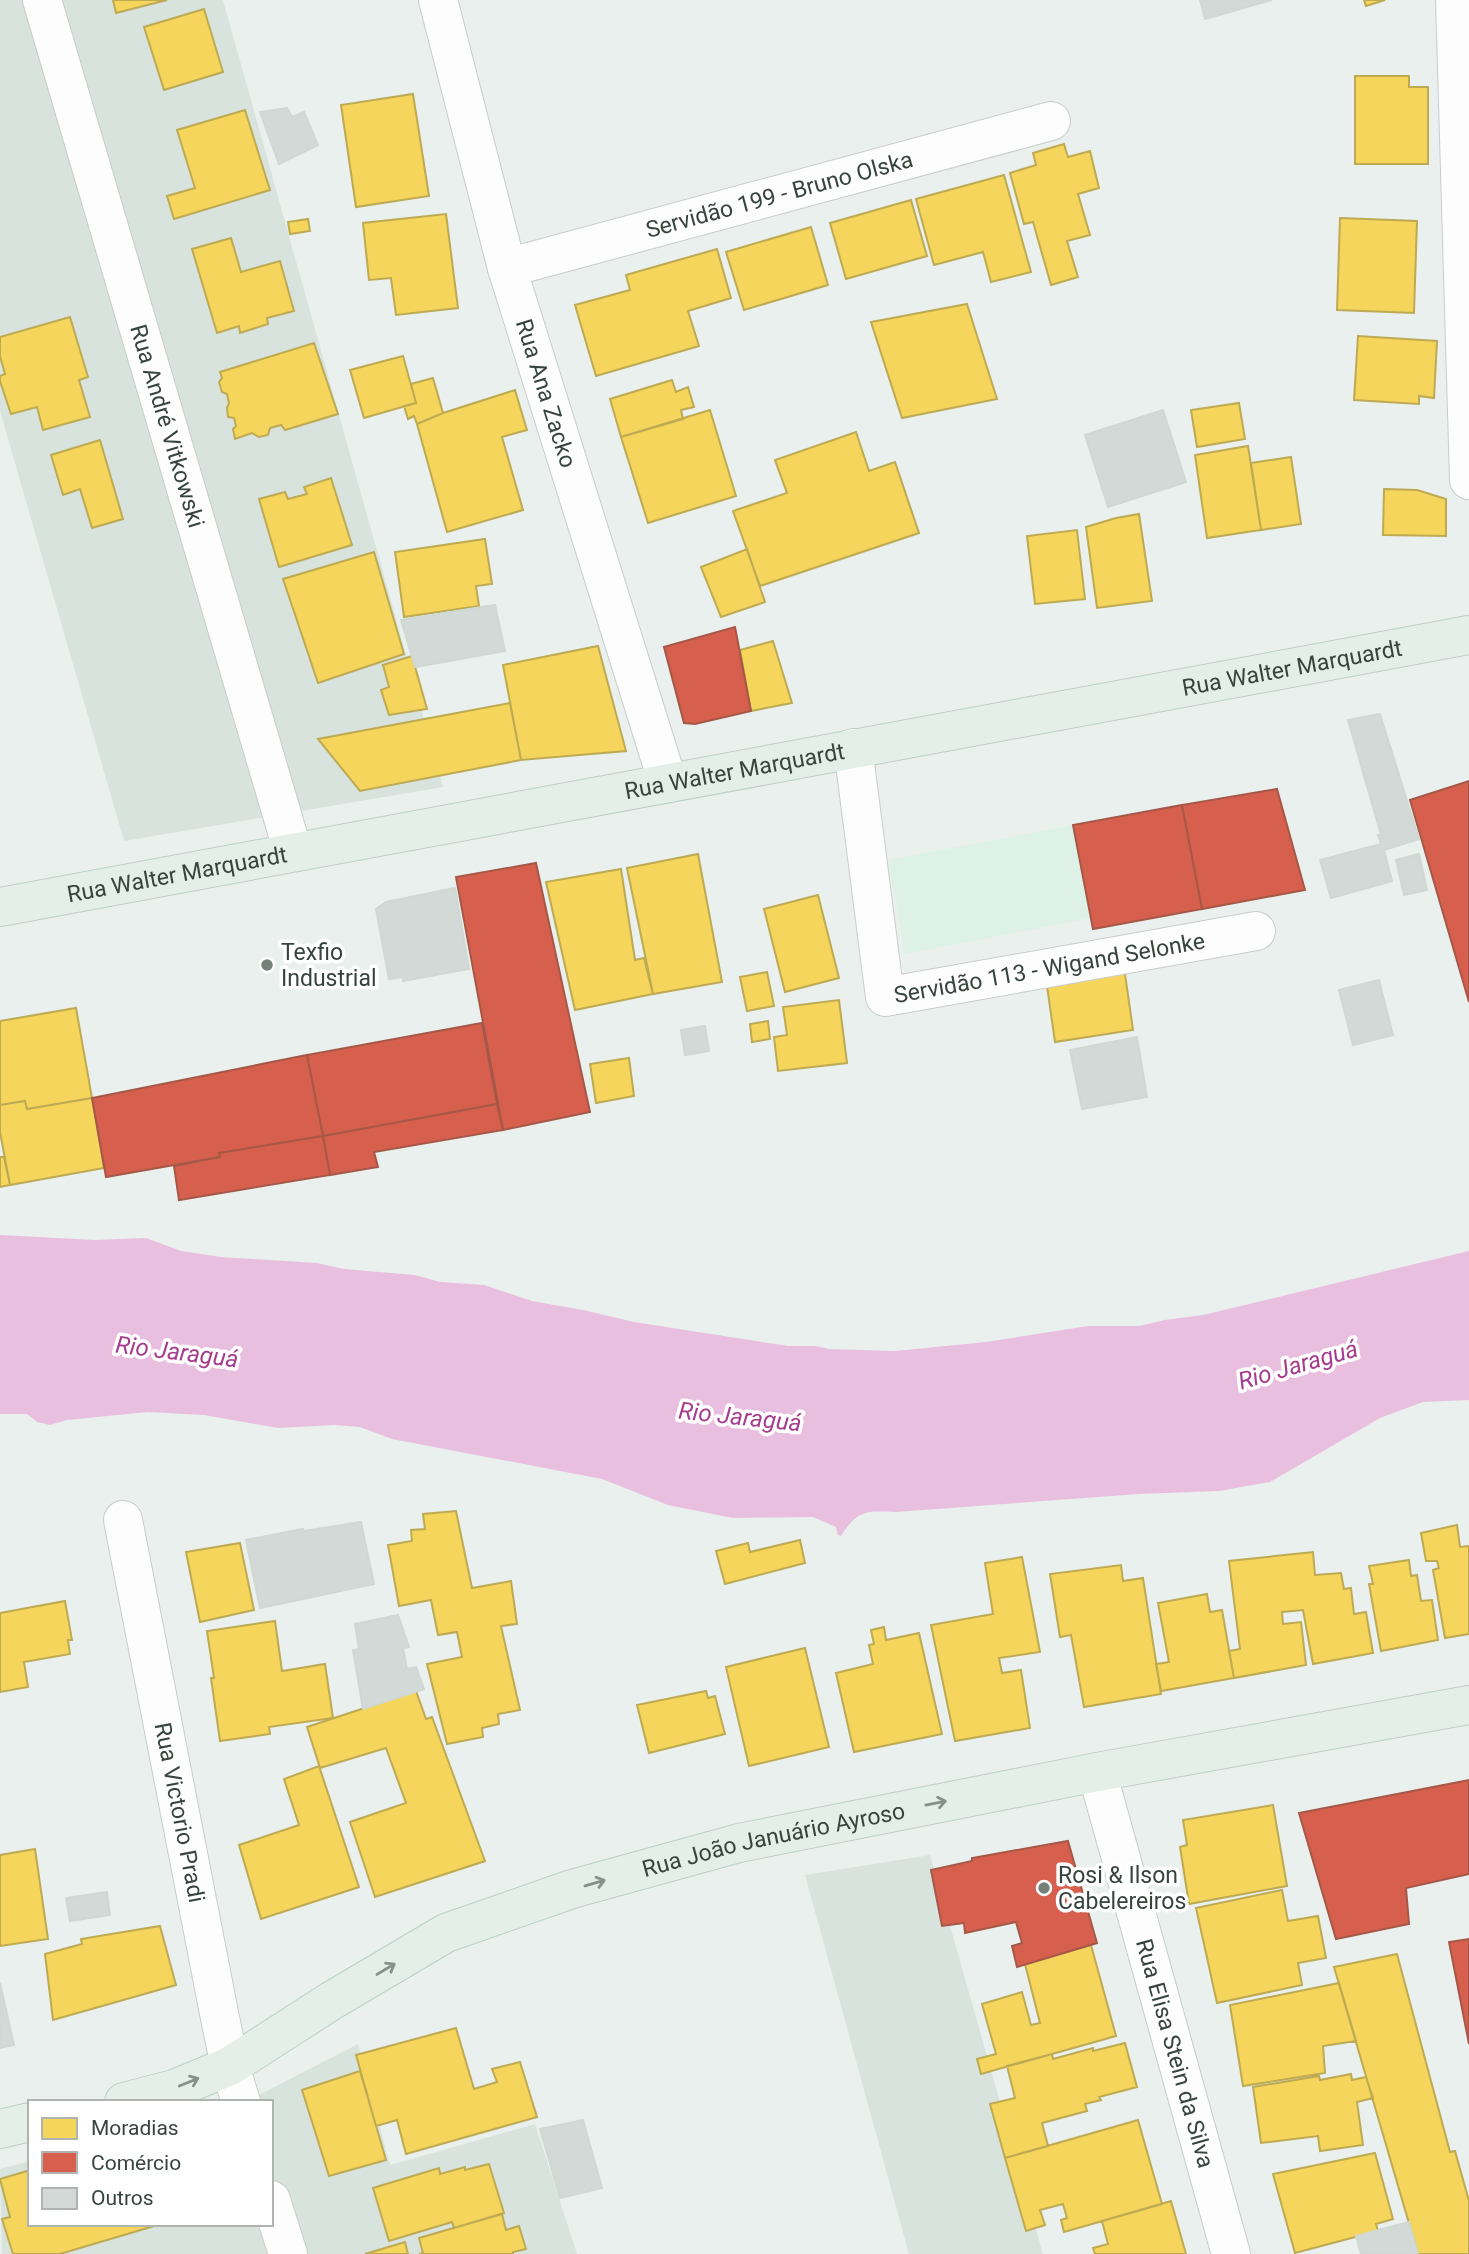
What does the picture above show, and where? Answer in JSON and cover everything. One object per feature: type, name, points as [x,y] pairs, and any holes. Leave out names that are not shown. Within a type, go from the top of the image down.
[{"type":"main road","name":"Rua Walter Marquardt","points":[[0,907],[1469,635]]},
{"type":"main road","name":"Rua João Januário Ayroso","points":[[131,2100],[174,2088],[235,2084],[331,2001],[446,1933],[572,1889],[739,1843],[1097,1772],[1469,1705]]},
{"type":"main road","points":[[0,2129],[28,2122]]},
{"type":"street","name":"Rua André Vitkowski","points":[[42,0],[293,852]]},
{"type":"street","name":"Rua Ana Zacko","points":[[438,0],[507,268],[668,783]]},
{"type":"street","points":[[1455,0],[1469,480]]},
{"type":"street","name":"Servidão 199 - Bruno Olska","points":[[507,268],[1051,121]]},
{"type":"street","name":"Servidão 113 - Wigand Selonke","points":[[853,748],[885,997],[1256,931]]},
{"type":"street","name":"Rua Victorio Pradi","points":[[123,1520],[235,2084]]},
{"type":"street","name":"Rua Elisa Stein da Silva","points":[[1097,1772],[1231,2254]]},
{"type":"street","points":[[273,2206],[288,2254]]},
{"type":"shaded area","points":[[0,0],[223,0],[443,787],[124,841],[0,411]]},
{"type":"shaded area","points":[[1073,825],[1091,918],[905,954],[888,860]]},
{"type":"shaded area","points":[[930,1855],[1043,2254],[909,2254],[805,1875]]},
{"type":"shaded area","points":[[358,2044],[390,2165],[535,2124],[577,2254],[2,2254],[0,2169],[28,2162],[28,2226],[273,2226],[273,2100],[249,2100]]},
{"type":"water","name":"Rio Jaraguá","points":[[0,1235],[95,1240],[146,1238],[181,1251],[221,1257],[317,1263],[344,1269],[415,1275],[440,1282],[484,1285],[532,1301],[634,1322],[788,1346],[895,1351],[986,1342],[1088,1326],[1139,1326],[1203,1315],[1469,1251],[1469,1400],[1423,1402],[1380,1418],[1270,1482],[1219,1491],[870,1512],[858,1516],[841,1536],[838,1535],[836,1527],[813,1517],[733,1518],[668,1505],[602,1479],[392,1439],[360,1427],[335,1425],[278,1428],[204,1415],[148,1412],[67,1420],[50,1425],[37,1422],[27,1414],[0,1414]]},
{"type":"building: Moradias","points":[[113,0],[167,0],[116,13]]},
{"type":"building: Moradias","points":[[1364,0],[1385,0],[1366,6]]},
{"type":"building: Moradias","points":[[204,9],[223,72],[164,90],[144,27]]},
{"type":"building: Moradias","points":[[1355,76],[1409,76],[1409,87],[1428,87],[1428,164],[1355,164]]},
{"type":"building: Moradias","points":[[413,94],[429,196],[356,207],[341,105]]},
{"type":"building: Moradias","points":[[245,110],[270,190],[174,219],[167,196],[195,188],[177,130]]},
{"type":"building: Moradias","points":[[1064,144],[1068,157],[1090,151],[1099,188],[1078,194],[1090,235],[1067,241],[1078,277],[1051,285],[1033,222],[1024,224],[1010,173],[1036,165],[1033,153]]},
{"type":"building: Moradias","points":[[1004,175],[1031,272],[991,282],[983,252],[934,265],[916,199]]},
{"type":"building: Moradias","points":[[911,200],[927,256],[846,279],[830,223]]},
{"type":"building: Moradias","points":[[446,214],[458,308],[396,315],[391,278],[369,280],[363,223]]},
{"type":"building: Moradias","points":[[1340,218],[1417,221],[1414,313],[1337,310]]},
{"type":"building: Moradias","points":[[308,219],[310,231],[290,234],[288,222]]},
{"type":"building: Moradias","points":[[811,227],[828,285],[744,310],[726,252]]},
{"type":"building: Moradias","points":[[231,238],[241,272],[280,261],[294,311],[267,318],[268,324],[240,333],[239,326],[217,333],[192,249]]},
{"type":"building: Moradias","points":[[717,249],[731,298],[688,311],[699,346],[596,376],[575,305],[630,290],[626,275]]},
{"type":"building: Moradias","points":[[967,304],[997,399],[902,418],[871,322]]},
{"type":"building: Moradias","points":[[70,317],[88,377],[79,380],[90,417],[43,430],[37,407],[11,414],[0,381],[0,376],[5,374],[0,356],[0,337]]},
{"type":"building: Moradias","points":[[1358,336],[1437,341],[1434,398],[1419,396],[1419,404],[1354,400]]},
{"type":"building: Moradias","points":[[314,343],[338,414],[285,430],[281,425],[270,428],[268,435],[259,437],[252,433],[235,439],[233,429],[236,426],[234,418],[228,417],[229,403],[219,382],[222,378],[220,372]]},
{"type":"building: Moradias","points":[[403,356],[416,403],[364,418],[350,370]]},
{"type":"building: Moradias","points":[[433,378],[443,413],[417,424],[414,416],[408,419],[404,406],[416,403],[411,384]]},
{"type":"building: Moradias","points":[[672,380],[676,392],[688,387],[694,407],[681,410],[683,419],[621,437],[610,399]]},
{"type":"building: Moradias","points":[[515,390],[527,430],[502,437],[523,510],[447,532],[417,424]]},
{"type":"building: Moradias","points":[[1239,403],[1245,439],[1197,447],[1191,410]]},
{"type":"building: Moradias","points":[[710,410],[736,496],[648,523],[621,437]]},
{"type":"building: Moradias","points":[[856,432],[869,471],[895,462],[919,533],[760,586],[733,511],[787,493],[775,460]]},
{"type":"building: Moradias","points":[[100,440],[123,519],[92,528],[80,489],[63,495],[51,455]]},
{"type":"building: Moradias","points":[[1248,446],[1261,530],[1207,538],[1195,455]]},
{"type":"building: Moradias","points":[[1291,457],[1301,524],[1261,530],[1251,463]]},
{"type":"building: Moradias","points":[[331,478],[352,545],[279,567],[259,499],[285,492],[288,499],[307,494],[304,487]]},
{"type":"building: Moradias","points":[[1384,489],[1417,490],[1446,499],[1446,536],[1383,535]]},
{"type":"building: Moradias","points":[[1139,514],[1152,601],[1097,608],[1086,527]]},
{"type":"building: Moradias","points":[[1077,530],[1085,599],[1035,604],[1027,536]]},
{"type":"building: Moradias","points":[[485,539],[492,584],[476,586],[479,606],[404,617],[395,552]]},
{"type":"building: Moradias","points":[[747,549],[765,602],[721,617],[701,567]]},
{"type":"building: Moradias","points":[[374,552],[404,654],[318,683],[283,579]]},
{"type":"building: Moradias","points":[[773,641],[792,703],[751,711],[740,650]]},
{"type":"building: Moradias","points":[[598,646],[626,751],[521,760],[503,665]]},
{"type":"building: Moradias","points":[[412,656],[427,709],[389,715],[381,690],[389,687],[383,665]]},
{"type":"building: Moradias","points":[[510,703],[521,760],[360,791],[318,739]]},
{"type":"building: Moradias","points":[[698,854],[722,982],[653,994],[627,868]]},
{"type":"building: Moradias","points":[[621,869],[635,960],[644,958],[653,994],[575,1010],[546,882]]},
{"type":"building: Moradias","points":[[818,895],[839,978],[785,992],[764,909]]},
{"type":"building: Moradias","points":[[1124,967],[1133,1030],[1055,1042],[1046,979]]},
{"type":"building: Moradias","points":[[767,972],[774,1006],[747,1011],[740,977]]},
{"type":"building: Moradias","points":[[839,1000],[847,1063],[778,1071],[774,1037],[787,1035],[783,1007]]},
{"type":"building: Moradias","points":[[76,1008],[92,1098],[27,1109],[25,1101],[0,1105],[0,1021]]},
{"type":"building: Moradias","points":[[768,1021],[770,1039],[752,1042],[750,1024]]},
{"type":"building: Moradias","points":[[629,1058],[634,1096],[596,1103],[590,1064]]},
{"type":"building: Moradias","points":[[92,1098],[104,1168],[10,1185],[0,1132],[0,1105],[25,1101],[27,1109]]},
{"type":"building: Moradias","points":[[0,1157],[4,1157],[10,1185],[0,1187]]},
{"type":"building: Moradias","points":[[456,1511],[472,1588],[511,1581],[517,1624],[501,1626],[520,1710],[498,1714],[499,1724],[482,1728],[483,1737],[447,1744],[427,1664],[462,1657],[457,1632],[438,1635],[431,1600],[399,1606],[388,1545],[412,1541],[411,1530],[425,1529],[423,1514]]},
{"type":"building: Moradias","points":[[1457,1525],[1460,1547],[1469,1546],[1469,1634],[1445,1638],[1433,1570],[1439,1568],[1437,1561],[1426,1561],[1421,1533]]},
{"type":"building: Moradias","points":[[800,1540],[805,1563],[725,1584],[716,1551],[748,1543],[750,1552]]},
{"type":"building: Moradias","points":[[240,1543],[254,1610],[200,1622],[186,1552]]},
{"type":"building: Moradias","points":[[1313,1552],[1315,1575],[1341,1573],[1344,1589],[1351,1588],[1354,1614],[1366,1612],[1373,1653],[1313,1664],[1303,1610],[1282,1612],[1283,1624],[1301,1622],[1306,1665],[1234,1678],[1229,1651],[1240,1649],[1229,1561]]},
{"type":"building: Moradias","points":[[1022,1557],[1040,1652],[999,1658],[1002,1673],[1021,1670],[1030,1728],[955,1741],[931,1625],[993,1614],[985,1563]]},
{"type":"building: Moradias","points":[[1409,1560],[1411,1576],[1417,1575],[1421,1601],[1432,1600],[1438,1640],[1381,1651],[1369,1584],[1373,1584],[1369,1566]]},
{"type":"building: Moradias","points":[[1121,1565],[1123,1581],[1143,1578],[1161,1694],[1084,1707],[1071,1635],[1060,1637],[1050,1574]]},
{"type":"building: Moradias","points":[[1207,1594],[1210,1612],[1222,1610],[1234,1678],[1161,1691],[1156,1664],[1169,1662],[1158,1603]]},
{"type":"building: Moradias","points":[[65,1601],[72,1640],[68,1640],[70,1654],[24,1662],[28,1687],[0,1692],[0,1613]]},
{"type":"building: Moradias","points":[[275,1621],[282,1671],[325,1664],[333,1718],[269,1727],[270,1734],[220,1741],[207,1631]]},
{"type":"building: Moradias","points":[[884,1627],[886,1640],[919,1633],[942,1734],[854,1752],[836,1673],[873,1664],[869,1645],[874,1644],[871,1630]]},
{"type":"building: Moradias","points":[[805,1648],[829,1747],[749,1766],[726,1667]]},
{"type":"building: Moradias","points":[[416,1691],[426,1719],[432,1717],[485,1861],[375,1897],[350,1822],[406,1803],[386,1748],[320,1768],[307,1727]]},
{"type":"building: Moradias","points":[[706,1691],[708,1698],[715,1696],[725,1734],[649,1753],[637,1705]]},
{"type":"building: Moradias","points":[[319,1766],[359,1887],[261,1919],[239,1845],[299,1825],[284,1779]]},
{"type":"building: Moradias","points":[[1273,1805],[1287,1886],[1189,1904],[1180,1847],[1187,1845],[1183,1820]]},
{"type":"building: Moradias","points":[[35,1849],[48,1939],[0,1946],[0,1855]]},
{"type":"building: Moradias","points":[[1282,1890],[1288,1921],[1318,1916],[1326,1958],[1298,1963],[1302,1985],[1217,2003],[1196,1908]]},
{"type":"building: Moradias","points":[[160,1926],[176,1985],[53,2020],[45,1954],[82,1944],[81,1939]]},
{"type":"building: Moradias","points":[[1091,1945],[1116,2036],[981,2074],[977,2059],[996,2054],[982,2004],[1022,1992],[1031,2025],[1040,2023],[1025,1964]]},
{"type":"building: Moradias","points":[[1397,1954],[1450,2152],[1455,2151],[1469,2201],[1469,2254],[1418,2254],[1334,1967]]},
{"type":"building: Moradias","points":[[1339,1983],[1356,2041],[1323,2046],[1325,2073],[1243,2086],[1230,2005]]},
{"type":"building: Moradias","points":[[456,2028],[474,2089],[497,2082],[492,2069],[520,2062],[537,2117],[406,2154],[397,2120],[376,2126],[356,2055]]},
{"type":"building: Moradias","points":[[1125,2043],[1137,2087],[1099,2097],[1101,2100],[1085,2104],[1087,2111],[1042,2123],[1048,2146],[1005,2158],[990,2104],[1015,2098],[1007,2066],[1052,2054],[1053,2059]]},
{"type":"building: Moradias","points":[[360,2071],[386,2160],[329,2176],[302,2090]]},
{"type":"building: Moradias","points":[[1351,2074],[1352,2080],[1366,2077],[1373,2098],[1357,2102],[1363,2145],[1320,2151],[1318,2136],[1261,2143],[1253,2087],[1319,2076],[1320,2080]]},
{"type":"building: Moradias","points":[[1138,2120],[1162,2204],[1064,2232],[1061,2220],[1067,2218],[1063,2204],[1040,2210],[1045,2225],[1026,2231],[1005,2158]]},
{"type":"building: Moradias","points":[[1375,2153],[1393,2219],[1376,2224],[1378,2231],[1295,2253],[1273,2174]]},
{"type":"building: Moradias","points":[[489,2164],[504,2213],[454,2228],[452,2222],[389,2241],[373,2188],[439,2168],[440,2174]]},
{"type":"building: Moradias","points":[[28,2173],[28,2226],[154,2226],[60,2254],[13,2254],[2,2219],[10,2217],[0,2179]]},
{"type":"building: Moradias","points":[[1171,2201],[1186,2254],[1095,2254],[1093,2248],[1108,2244],[1102,2221]]},
{"type":"building: Moradias","points":[[502,2214],[506,2230],[519,2226],[526,2249],[513,2254],[419,2254],[423,2253],[419,2238]]},
{"type":"building: Moradias","points":[[405,2242],[408,2254],[365,2254]]},
{"type":"building: Comércio","points":[[735,627],[751,711],[695,724],[684,723],[664,647]]},
{"type":"building: Comércio","points":[[1469,781],[1469,1002],[1410,800]]},
{"type":"building: Comércio","points":[[1277,789],[1305,890],[1202,909],[1182,805]]},
{"type":"building: Comércio","points":[[1182,805],[1202,909],[1093,929],[1073,825]]},
{"type":"building: Comércio","points":[[536,863],[590,1112],[503,1130],[456,877]]},
{"type":"building: Comércio","points":[[482,1023],[497,1104],[323,1136],[307,1055]]},
{"type":"building: Comércio","points":[[307,1055],[323,1136],[219,1153],[220,1157],[106,1177],[92,1098]]},
{"type":"building: Comércio","points":[[497,1104],[503,1130],[374,1152],[378,1167],[330,1175],[323,1136]]},
{"type":"building: Comércio","points":[[323,1136],[330,1175],[179,1200],[174,1166],[220,1157],[219,1153]]},
{"type":"building: Comércio","points":[[1469,1780],[1469,1874],[1406,1888],[1409,1924],[1336,1939],[1299,1813]]},
{"type":"building: Comércio","points":[[1068,1841],[1097,1943],[1017,1967],[1012,1946],[1022,1943],[1016,1922],[965,1933],[964,1923],[942,1926],[931,1870],[972,1861],[972,1858]]},
{"type":"building: Comércio","points":[[1469,1939],[1469,2044],[1449,1942]]},
{"type":"building: Outros","points":[[1200,0],[1272,0],[1205,19]]},
{"type":"building: Outros","points":[[287,108],[292,117],[304,112],[318,145],[279,164],[260,112]]},
{"type":"building: Outros","points":[[1163,410],[1186,482],[1108,507],[1085,435]]},
{"type":"building: Outros","points":[[495,605],[505,651],[415,667],[401,620]]},
{"type":"building: Outros","points":[[1380,714],[1419,839],[1384,850],[1392,881],[1331,898],[1320,860],[1381,844],[1378,835],[1381,835],[1348,720]]},
{"type":"building: Outros","points":[[1419,854],[1427,890],[1404,895],[1396,860]]},
{"type":"building: Outros","points":[[455,888],[469,969],[403,981],[403,977],[389,979],[376,909],[386,902]]},
{"type":"building: Outros","points":[[1379,980],[1393,1035],[1353,1045],[1339,990]]},
{"type":"building: Outros","points":[[705,1026],[709,1051],[685,1055],[681,1030]]},
{"type":"building: Outros","points":[[1137,1037],[1147,1097],[1082,1109],[1070,1050]]},
{"type":"building: Outros","points":[[361,1522],[374,1584],[260,1608],[246,1540]]},
{"type":"building: Outros","points":[[398,1615],[409,1647],[403,1648],[407,1669],[416,1667],[424,1689],[363,1709],[353,1650],[359,1649],[355,1624]]},
{"type":"building: Outros","points":[[107,1892],[110,1915],[70,1921],[66,1898]]},
{"type":"building: Outros","points":[[0,1983],[14,2045],[0,2048]]},
{"type":"building: Outros","points":[[583,2120],[602,2188],[560,2198],[540,2129]]},
{"type":"building: Outros","points":[[1409,2222],[1418,2254],[1361,2254],[1356,2236]]},
{"type":"place","name":"Texfio Industrial","points":[[267,965]]},
{"type":"place","name":"Rosi & Ilson Cabelereiros","points":[[1044,1888]]}]
